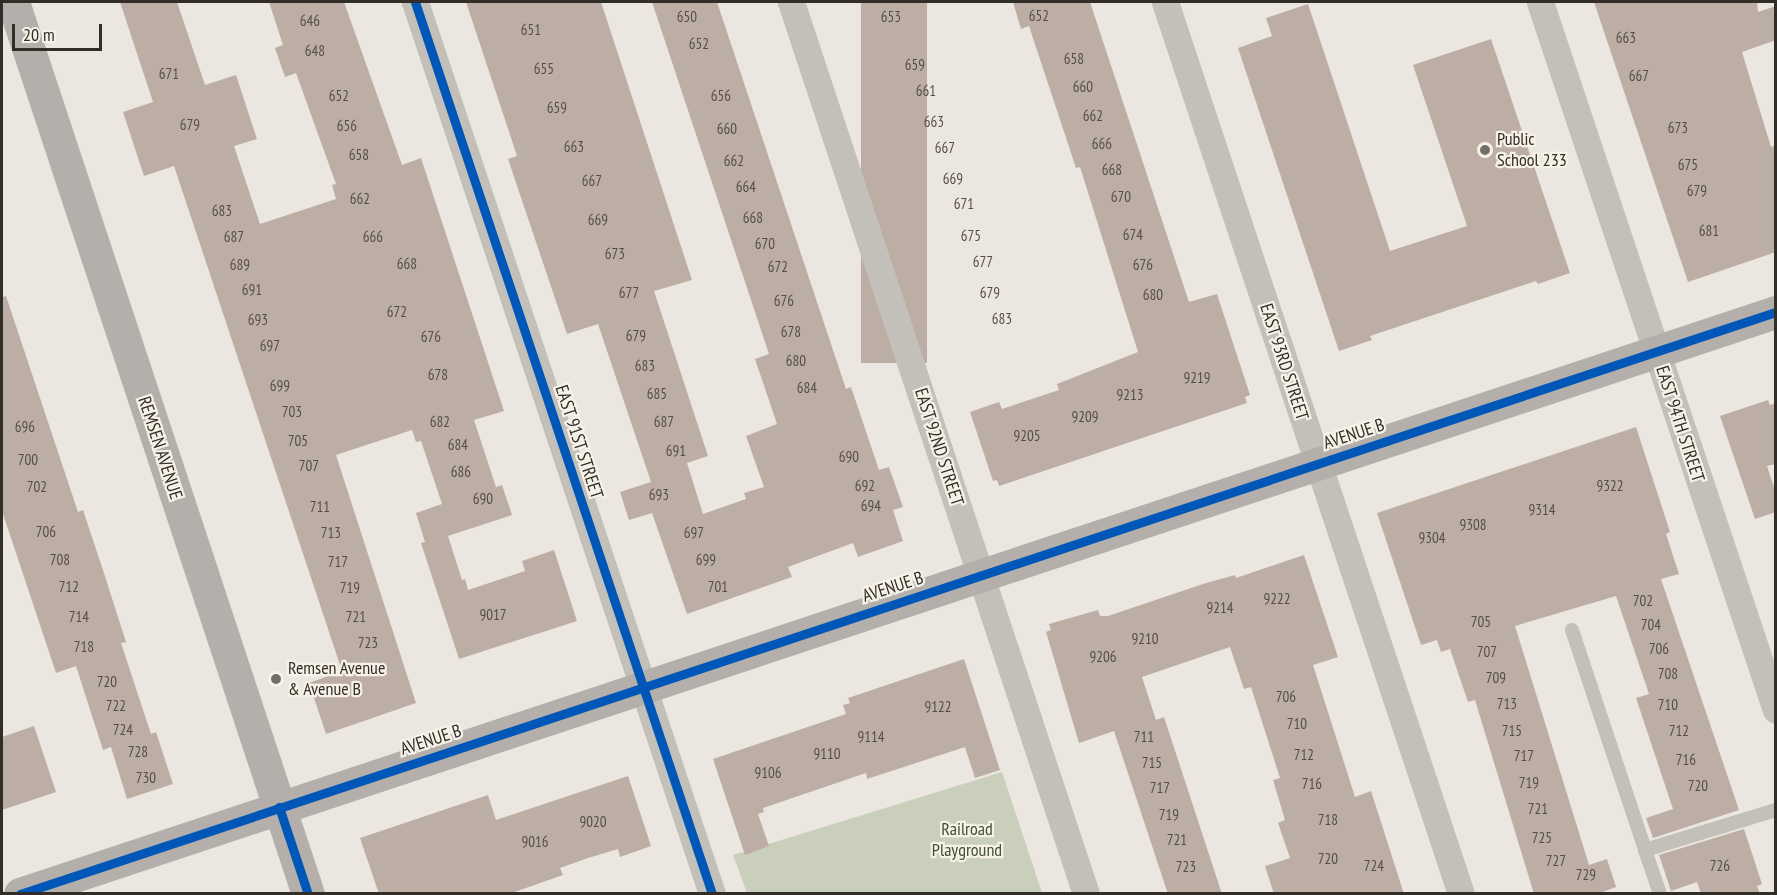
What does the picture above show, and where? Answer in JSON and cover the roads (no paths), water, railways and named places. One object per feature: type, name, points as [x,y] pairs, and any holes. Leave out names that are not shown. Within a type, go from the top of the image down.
[{"type":"street","name":"REMSEN AVENUE","points":[[13,2],[308,894]]},
{"type":"street","name":"EAST 91ST STREET","points":[[415,2],[712,894]]},
{"type":"street","name":"EAST 92ND STREET","points":[[791,2],[1086,894]]},
{"type":"street","name":"EAST 93RD STREET","points":[[1165,2],[1461,894]]},
{"type":"street","name":"EAST 94TH STREET","points":[[1540,2],[1776,710]]},
{"type":"street","name":"AVENUE B","points":[[20,894],[1776,312]]},
{"type":"lane","points":[[1572,630],[1660,894]]},
{"type":"lane","points":[[1645,850],[1776,810]]},
{"type":"place","name":"Public School 233","points":[[1485,150]]},
{"type":"place","name":"Remsen Avenue & Avenue B","points":[[276,679]]},
{"type":"park label","name":"Railroad Playground","points":[[967,840]]}]
